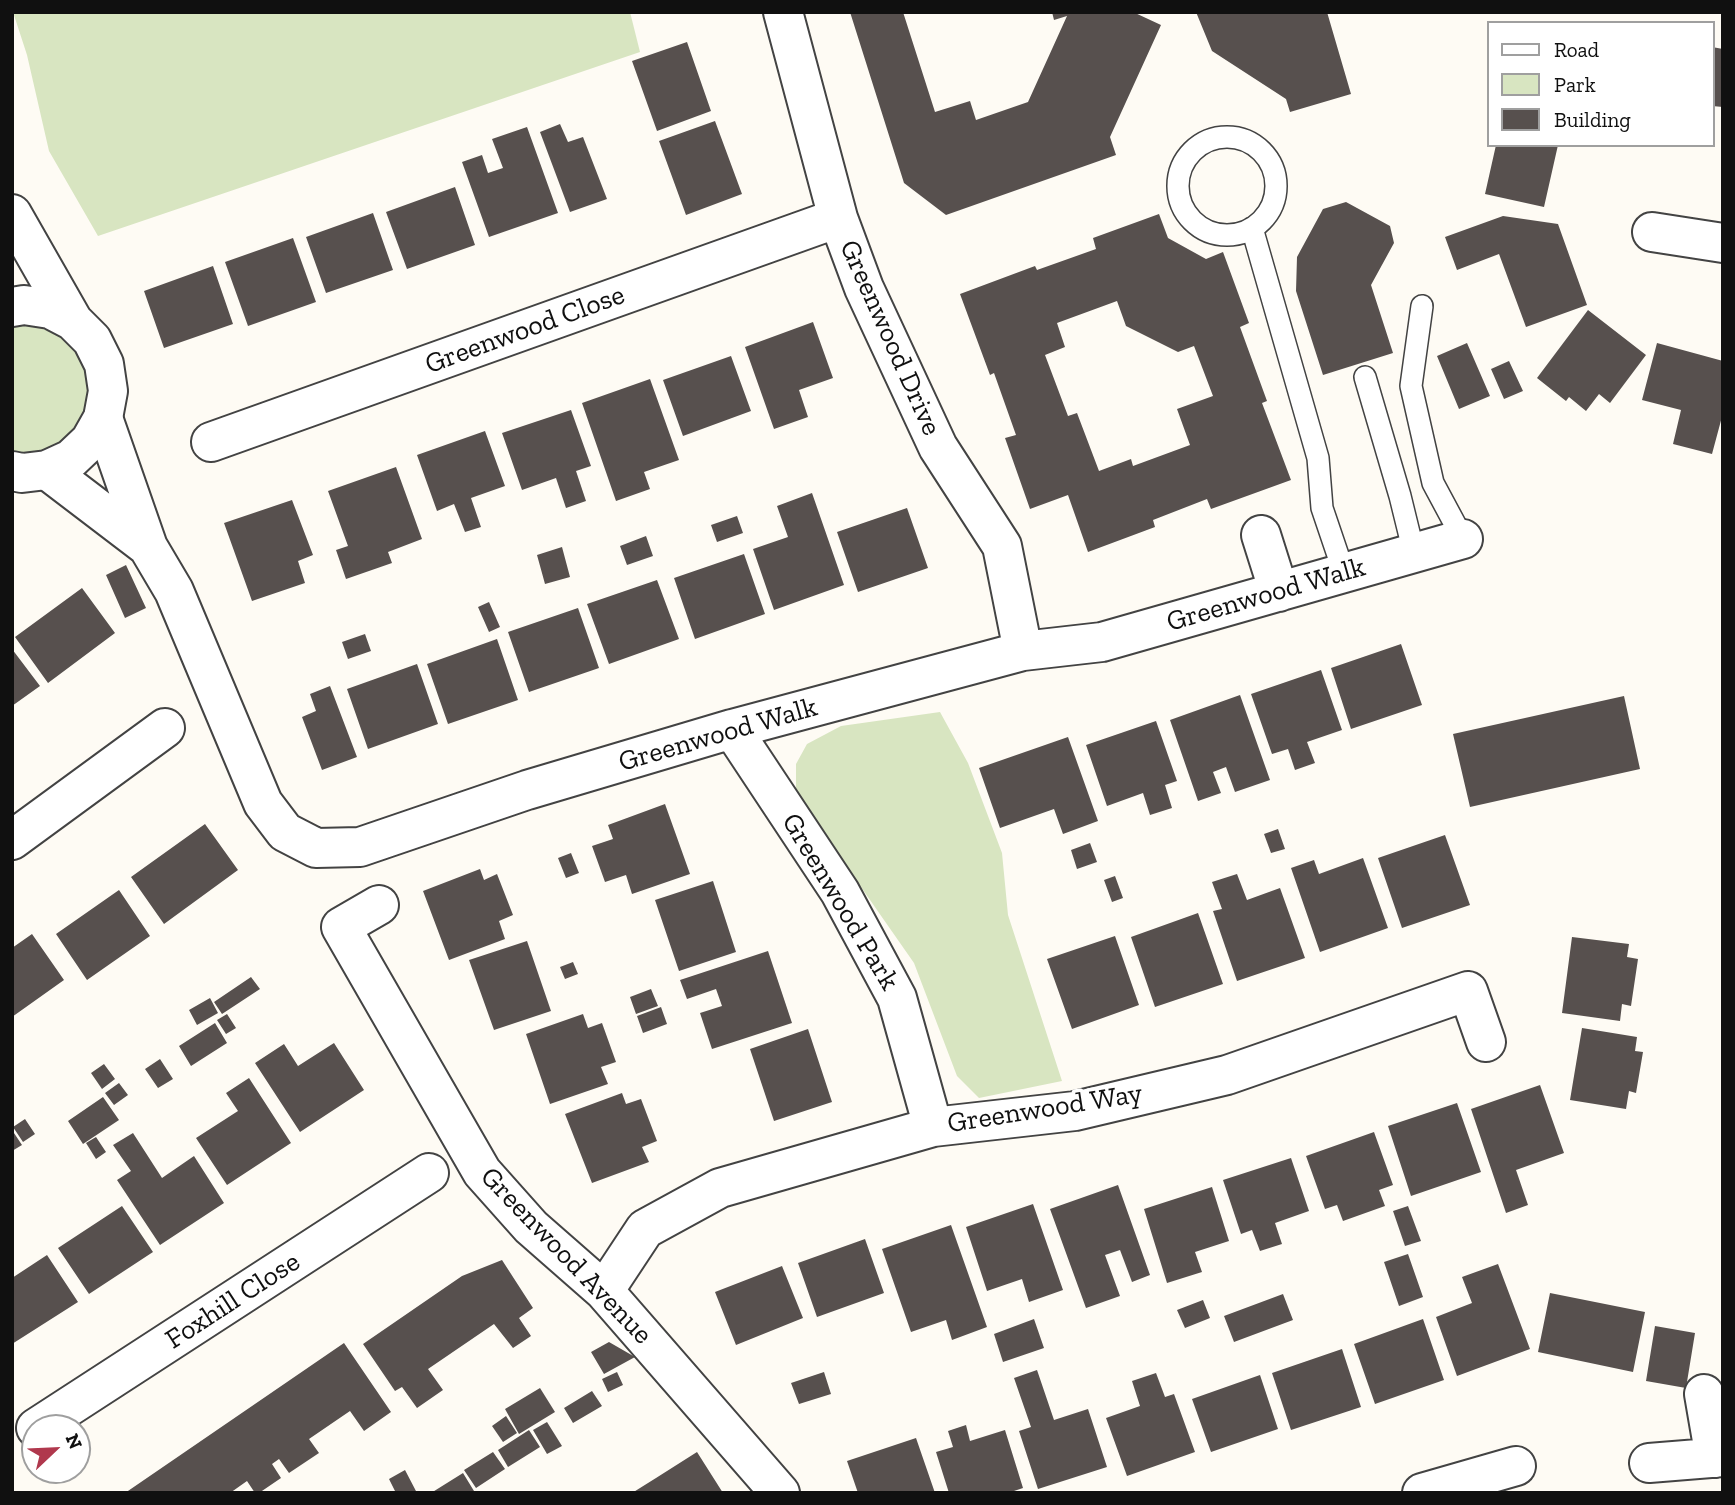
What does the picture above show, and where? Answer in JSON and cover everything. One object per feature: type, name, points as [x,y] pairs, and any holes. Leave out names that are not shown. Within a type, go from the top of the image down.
[{"type":"street","name":"Greenwood Drive","points":[[783,12],[838,218],[864,288],[938,447],[1002,546],[1024,652]]},
{"type":"street","points":[[12,214],[73,321],[92,340],[104,364],[108,391],[103,418],[90,441],[71,459],[29,471]]},
{"type":"street","name":"Greenwood Close","points":[[211,442],[838,218]]},
{"type":"street","points":[[1652,232],[1723,243]]},
{"type":"street","points":[[12,307],[24,305],[50,309],[73,321]]},
{"type":"street","name":"Greenwood Walk","points":[[103,418],[148,547],[174,591],[263,803],[285,832],[316,848],[360,846],[527,790],[732,729],[1024,652],[1102,642],[1462,539]]},
{"type":"street","name":"Greenwood Walk","points":[[29,471],[148,547]]},
{"type":"street","points":[[1261,535],[1279,592]]},
{"type":"street","points":[[12,840],[165,728]]},
{"type":"street","name":"Greenwood Park","points":[[732,729],[840,892],[897,998],[933,1127]]},
{"type":"street","name":"Greenwood Avenue","points":[[379,905],[341,926],[482,1172],[531,1227],[604,1290],[780,1493]]},
{"type":"street","name":"Greenwood Way","points":[[604,1290],[645,1229],[720,1188],[933,1127],[1075,1111],[1227,1075],[1468,991],[1486,1042]]},
{"type":"street","name":"Foxhill Close","points":[[57,1414],[429,1172]]},
{"type":"street","points":[[1649,1463],[1719,1457],[1704,1394]]},
{"type":"street","points":[[1422,1493],[1516,1466]]},
{"type":"lane","points":[[1221,136],[1237,137],[1253,144],[1266,155],[1274,169],[1277,186],[1274,203],[1265,217],[1252,228],[1238,234],[1222,235],[1207,231],[1193,222],[1183,210],[1178,195],[1182,164],[1191,151],[1205,141],[1221,136]]},
{"type":"lane","points":[[1252,228],[1318,458],[1322,508],[1344,573]]},
{"type":"lane","points":[[1422,306],[1411,386],[1433,483],[1462,539]]},
{"type":"lane","points":[[1364,377],[1400,496],[1414,553]]},
{"type":"green space","points":[[13,12],[630,12],[640,52],[98,236],[49,151],[27,55]]},
{"type":"green space","points":[[22,315],[78,339],[98,398],[74,445],[12,463],[12,317]]},
{"type":"green space","points":[[940,712],[968,763],[1002,853],[1008,915],[1062,1081],[979,1098],[957,1076],[914,963],[796,794],[796,764],[807,744],[841,726]]},
{"type":"building","points":[[850,12],[903,12],[935,112],[970,101],[976,120],[1028,102],[1067,16],[1054,20],[1052,12],[1133,12],[1161,25],[1110,137],[1116,155],[946,215],[904,183]]},
{"type":"building","points":[[1196,12],[1327,12],[1351,94],[1290,112],[1286,99],[1212,51]]},
{"type":"building","points":[[687,42],[711,111],[657,131],[632,61]]},
{"type":"building","points":[[1714,47],[1723,49],[1723,107],[1714,106]]},
{"type":"building","points":[[715,121],[742,194],[686,215],[659,141]]},
{"type":"building","points":[[560,124],[568,142],[583,137],[607,199],[570,212],[540,132]]},
{"type":"building","points":[[527,127],[558,213],[489,237],[462,162],[482,155],[488,173],[503,168],[492,139]]},
{"type":"building","points":[[1496,147],[1558,147],[1544,207],[1485,194]]},
{"type":"building","points":[[455,187],[475,245],[407,269],[386,212]]},
{"type":"building","points":[[1346,202],[1390,226],[1394,243],[1371,285],[1393,353],[1323,375],[1296,291],[1297,257],[1323,209]]},
{"type":"building","points":[[373,213],[393,270],[326,293],[306,237]]},
{"type":"building","points":[[1159,214],[1168,238],[1206,259],[1223,252],[1249,323],[1240,327],[1267,401],[1262,403],[1291,480],[1211,509],[1207,499],[1153,520],[1155,527],[1088,552],[1068,495],[1030,509],[1005,438],[1016,435],[994,373],[990,375],[960,294],[1035,266],[1037,270],[1096,249],[1093,238]],"holes":[[[1117,301],[1126,326],[1178,352],[1194,346],[1213,396],[1177,409],[1190,445],[1133,466],[1131,459],[1099,471],[1077,413],[1068,416],[1045,355],[1065,347],[1057,323]]]},
{"type":"building","points":[[1503,216],[1558,224],[1587,305],[1526,327],[1499,254],[1457,270],[1445,237]]},
{"type":"building","points":[[293,238],[316,302],[248,326],[225,262]]},
{"type":"building","points":[[213,266],[233,324],[164,348],[144,291]]},
{"type":"building","points":[[1588,310],[1646,355],[1610,403],[1599,394],[1586,411],[1569,397],[1566,401],[1537,378]]},
{"type":"building","points":[[813,322],[833,378],[799,390],[808,417],[774,429],[745,347]]},
{"type":"building","points":[[1467,343],[1490,396],[1459,409],[1437,356]]},
{"type":"building","points":[[1657,343],[1723,361],[1723,413],[1712,454],[1673,444],[1681,410],[1642,400]]},
{"type":"building","points":[[731,356],[751,411],[683,436],[663,380]]},
{"type":"building","points":[[1509,361],[1523,391],[1504,399],[1491,369]]},
{"type":"building","points":[[650,379],[679,460],[644,472],[650,489],[616,501],[582,403]]},
{"type":"building","points":[[571,410],[591,466],[576,471],[586,501],[566,508],[556,478],[522,490],[502,433]]},
{"type":"building","points":[[485,431],[505,486],[471,498],[481,527],[465,532],[454,504],[437,511],[417,455]]},
{"type":"building","points":[[396,467],[422,539],[388,552],[392,563],[346,579],[336,550],[348,546],[328,491]]},
{"type":"building","points":[[812,493],[844,585],[774,610],[753,549],[788,537],[777,506]]},
{"type":"building","points":[[292,500],[313,555],[298,561],[305,583],[252,601],[224,523]]},
{"type":"building","points":[[907,508],[928,568],[858,592],[837,532]]},
{"type":"building","points":[[737,516],[743,533],[717,542],[711,525]]},
{"type":"building","points":[[646,536],[653,556],[627,565],[620,546]]},
{"type":"building","points":[[562,547],[570,577],[545,584],[537,555]]},
{"type":"building","points":[[744,554],[765,614],[695,639],[674,578]]},
{"type":"building","points":[[126,565],[146,608],[125,618],[106,575]]},
{"type":"building","points":[[657,580],[679,639],[609,664],[587,604]]},
{"type":"building","points":[[82,588],[115,633],[48,683],[15,637]]},
{"type":"building","points":[[489,602],[500,627],[489,632],[478,607]]},
{"type":"building","points":[[578,608],[599,668],[529,692],[508,632]]},
{"type":"building","points":[[365,634],[371,651],[348,659],[342,642]]},
{"type":"building","points":[[497,639],[518,700],[448,724],[427,664]]},
{"type":"building","points":[[1401,644],[1422,705],[1351,729],[1331,668]]},
{"type":"building","points":[[12,649],[40,686],[12,706]]},
{"type":"building","points":[[417,664],[438,724],[368,749],[347,689]]},
{"type":"building","points":[[1321,670],[1342,730],[1307,742],[1315,763],[1295,770],[1288,749],[1272,754],[1251,694]]},
{"type":"building","points":[[330,686],[357,757],[322,770],[302,717],[316,711],[310,694]]},
{"type":"building","points":[[1240,695],[1270,780],[1235,792],[1226,767],[1213,772],[1221,793],[1198,801],[1170,720]]},
{"type":"building","points":[[1624,696],[1640,769],[1470,807],[1453,734]]},
{"type":"building","points":[[1156,721],[1177,781],[1165,785],[1172,808],[1150,815],[1143,793],[1107,806],[1086,745]]},
{"type":"building","points":[[1068,737],[1098,821],[1063,834],[1054,809],[1000,828],[979,768]]},
{"type":"building","points":[[665,804],[690,874],[632,894],[626,875],[605,882],[592,846],[613,839],[608,825]]},
{"type":"building","points":[[205,824],[238,870],[164,924],[131,877]]},
{"type":"building","points":[[1278,829],[1285,849],[1271,853],[1264,834]]},
{"type":"building","points":[[1445,835],[1470,905],[1402,928],[1378,858]]},
{"type":"building","points":[[1090,843],[1097,862],[1077,869],[1071,850]]},
{"type":"building","points":[[571,853],[579,873],[566,878],[558,858]]},
{"type":"building","points":[[1363,858],[1388,928],[1320,952],[1291,868],[1314,860],[1319,874]]},
{"type":"building","points":[[480,869],[484,880],[497,874],[513,915],[499,921],[505,939],[449,960],[423,891]]},
{"type":"building","points":[[1237,874],[1247,900],[1280,888],[1305,958],[1237,981],[1213,911],[1222,909],[1212,882]]},
{"type":"building","points":[[1115,876],[1123,898],[1112,902],[1104,880]]},
{"type":"building","points":[[713,881],[736,952],[679,971],[655,900]]},
{"type":"building","points":[[119,890],[150,936],[87,980],[56,934]]},
{"type":"building","points":[[1198,913],[1223,984],[1155,1007],[1131,937]]},
{"type":"building","points":[[32,934],[64,980],[12,1017],[12,948]]},
{"type":"building","points":[[1115,936],[1139,1005],[1072,1029],[1047,959]]},
{"type":"building","points":[[1572,937],[1629,944],[1627,957],[1638,959],[1631,1006],[1622,1004],[1620,1021],[1562,1013]]},
{"type":"building","points":[[527,941],[551,1011],[494,1030],[469,960]]},
{"type":"building","points":[[768,951],[792,1023],[712,1049],[700,1013],[722,1006],[716,989],[687,999],[680,980]]},
{"type":"building","points":[[573,962],[578,974],[565,979],[560,967]]},
{"type":"building","points":[[251,977],[260,989],[222,1014],[214,1002]]},
{"type":"building","points":[[651,989],[658,1006],[636,1014],[630,997]]},
{"type":"building","points":[[210,998],[218,1013],[197,1025],[189,1010]]},
{"type":"building","points":[[661,1007],[667,1024],[643,1033],[637,1016]]},
{"type":"building","points":[[227,1014],[236,1028],[226,1034],[217,1020]]},
{"type":"building","points":[[583,1014],[588,1028],[602,1023],[616,1062],[601,1067],[608,1084],[550,1104],[526,1034]]},
{"type":"building","points":[[215,1023],[227,1043],[191,1066],[179,1046]]},
{"type":"building","points":[[1582,1028],[1637,1037],[1635,1051],[1643,1052],[1636,1093],[1629,1091],[1626,1109],[1570,1100]]},
{"type":"building","points":[[808,1029],[832,1102],[774,1121],[750,1049]]},
{"type":"building","points":[[334,1043],[364,1090],[300,1132],[255,1063],[284,1044],[298,1066]]},
{"type":"building","points":[[160,1059],[173,1079],[158,1088],[145,1069]]},
{"type":"building","points":[[104,1064],[115,1079],[102,1089],[91,1073]]},
{"type":"building","points":[[249,1078],[291,1143],[227,1185],[196,1138],[238,1111],[226,1093]]},
{"type":"building","points":[[119,1083],[128,1095],[114,1105],[105,1093]]},
{"type":"building","points":[[1540,1085],[1564,1153],[1516,1170],[1528,1205],[1506,1213],[1471,1109]]},
{"type":"building","points":[[622,1093],[626,1104],[641,1099],[657,1141],[642,1147],[649,1162],[592,1183],[565,1114]]},
{"type":"building","points":[[103,1097],[119,1120],[83,1144],[68,1121]]},
{"type":"building","points":[[1457,1103],[1481,1172],[1411,1196],[1388,1126]]},
{"type":"building","points":[[25,1119],[35,1134],[23,1142],[13,1127]]},
{"type":"building","points":[[12,1130],[22,1145],[12,1151]]},
{"type":"building","points":[[1374,1132],[1393,1185],[1379,1190],[1385,1206],[1343,1221],[1337,1205],[1325,1209],[1306,1156]]},
{"type":"building","points":[[133,1133],[162,1178],[194,1156],[224,1203],[160,1245],[117,1180],[131,1171],[113,1145]]},
{"type":"building","points":[[96,1137],[106,1152],[96,1159],[86,1143]]},
{"type":"building","points":[[1291,1158],[1309,1211],[1275,1223],[1282,1244],[1260,1251],[1252,1230],[1241,1234],[1223,1180]]},
{"type":"building","points":[[1118,1185],[1150,1275],[1132,1282],[1120,1250],[1105,1255],[1120,1296],[1086,1308],[1050,1209]]},
{"type":"building","points":[[1212,1187],[1229,1241],[1195,1252],[1202,1272],[1167,1283],[1144,1209]]},
{"type":"building","points":[[1033,1204],[1063,1290],[1029,1302],[1022,1279],[987,1291],[966,1227]]},
{"type":"building","points":[[122,1206],[153,1252],[89,1294],[58,1248]]},
{"type":"building","points":[[1408,1206],[1421,1241],[1405,1246],[1393,1211]]},
{"type":"building","points":[[951,1225],[987,1327],[952,1340],[946,1320],[911,1332],[882,1249]]},
{"type":"building","points":[[865,1239],[884,1293],[817,1317],[798,1263]]},
{"type":"building","points":[[1408,1254],[1423,1297],[1399,1306],[1384,1262]]},
{"type":"building","points":[[47,1255],[78,1302],[12,1344],[12,1278]]},
{"type":"building","points":[[502,1260],[533,1308],[519,1318],[531,1336],[513,1348],[494,1324],[428,1369],[443,1390],[417,1408],[402,1387],[395,1391],[363,1344],[462,1276]]},
{"type":"building","points":[[1498,1264],[1530,1349],[1457,1376],[1436,1317],[1472,1303],[1462,1277]]},
{"type":"building","points":[[782,1266],[803,1318],[736,1345],[715,1292]]},
{"type":"building","points":[[1550,1293],[1645,1312],[1633,1372],[1538,1352]]},
{"type":"building","points":[[1283,1294],[1293,1320],[1234,1342],[1224,1316]]},
{"type":"building","points":[[1203,1300],[1210,1318],[1185,1328],[1177,1310]]},
{"type":"building","points":[[1034,1319],[1044,1348],[1003,1362],[994,1334]]},
{"type":"building","points":[[1423,1319],[1444,1380],[1375,1404],[1354,1344]]},
{"type":"building","points":[[1655,1326],[1695,1333],[1686,1388],[1646,1381]]},
{"type":"building","points":[[609,1342],[635,1357],[604,1374],[591,1352]]},
{"type":"building","points":[[344,1343],[391,1412],[364,1431],[350,1411],[309,1439],[319,1453],[289,1473],[279,1459],[272,1464],[281,1478],[259,1493],[255,1493],[247,1481],[230,1493],[125,1493]]},
{"type":"building","points":[[1342,1349],[1361,1407],[1291,1430],[1272,1373]]},
{"type":"building","points":[[1037,1370],[1054,1420],[1088,1409],[1107,1467],[1038,1489],[1019,1431],[1031,1427],[1014,1378]]},
{"type":"building","points":[[617,1372],[623,1385],[608,1392],[602,1379]]},
{"type":"building","points":[[824,1372],[831,1394],[799,1404],[791,1383]]},
{"type":"building","points":[[1156,1373],[1165,1397],[1174,1394],[1195,1452],[1127,1476],[1106,1418],[1140,1406],[1132,1381]]},
{"type":"building","points":[[1260,1375],[1278,1429],[1211,1452],[1192,1399]]},
{"type":"building","points":[[540,1388],[555,1412],[519,1434],[505,1409]]},
{"type":"building","points":[[592,1391],[602,1406],[573,1423],[564,1408]]},
{"type":"building","points":[[506,1416],[517,1433],[503,1442],[492,1426]]},
{"type":"building","points":[[547,1422],[562,1446],[547,1454],[533,1430]]},
{"type":"building","points":[[966,1425],[970,1441],[1005,1430],[1023,1488],[1008,1493],[949,1493],[936,1452],[953,1447],[948,1431]]},
{"type":"building","points":[[529,1430],[540,1447],[508,1467],[498,1450]]},
{"type":"building","points":[[916,1438],[935,1493],[858,1493],[847,1461]]},
{"type":"building","points":[[493,1452],[505,1469],[476,1488],[464,1470]]},
{"type":"building","points":[[697,1452],[723,1493],[632,1493],[656,1478]]},
{"type":"building","points":[[405,1470],[417,1493],[396,1493],[389,1479]]},
{"type":"building","points":[[463,1473],[474,1491],[471,1493],[431,1493]]}]
